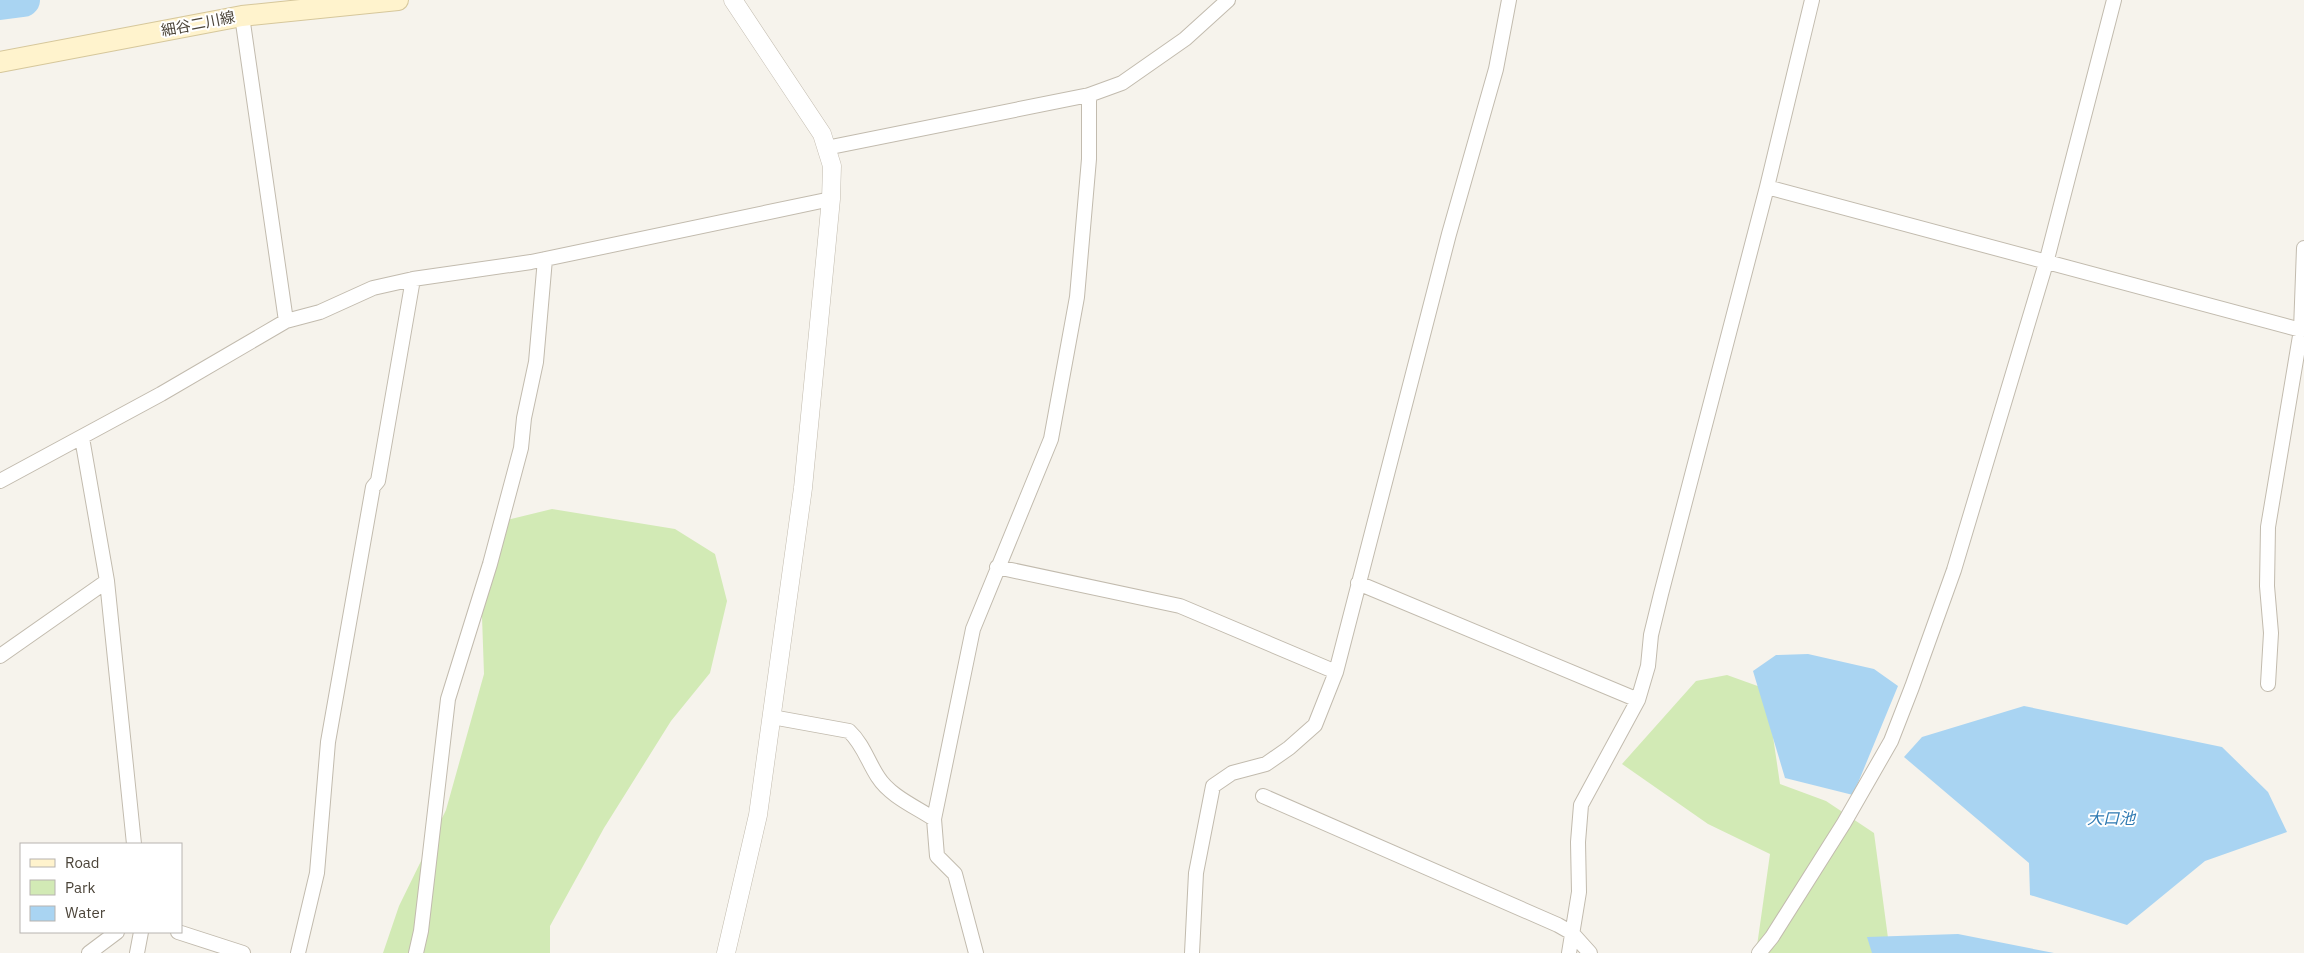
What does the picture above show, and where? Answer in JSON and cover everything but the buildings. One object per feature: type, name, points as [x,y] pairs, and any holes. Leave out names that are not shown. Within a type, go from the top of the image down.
[{"type":"main road","name":"細谷二川線","points":[[0,62],[242,16],[398,0]]},
{"type":"street","points":[[726,953],[758,815],[803,488],[831,199],[832,166],[822,134],[733,0]]},
{"type":"street","points":[[826,148],[1089,95],[1122,83],[1185,39],[1228,0]]},
{"type":"street","points":[[1192,953],[1196,873],[1213,786],[1232,773],[1266,764],[1315,725],[1336,672],[1449,234],[1496,69],[1509,0]]},
{"type":"street","points":[[1569,953],[1579,892],[1578,842],[1581,805],[1638,700],[1648,666],[1651,635],[1661,594],[1767,187],[1812,0]]},
{"type":"street","points":[[1759,953],[1772,937],[1844,823],[1891,741],[1912,687],[1954,570],[2046,263],[2114,0]]},
{"type":"street","points":[[242,16],[286,322]]},
{"type":"street","points":[[976,953],[955,874],[937,856],[934,819],[973,629],[1051,439],[1077,297],[1089,159],[1089,95]]},
{"type":"street","points":[[1767,187],[2301,330]]},
{"type":"street","points":[[0,481],[82,438],[286,322],[320,312],[373,288],[545,259],[831,199]]},
{"type":"street","points":[[2268,684],[2271,633],[2267,586],[2268,527],[2301,330],[2304,248]]},
{"type":"street","points":[[416,953],[421,931],[448,699],[490,564],[521,448],[524,418],[536,362],[545,259]]},
{"type":"street","points":[[298,953],[317,873],[328,742],[373,487],[378,481],[413,280]]},
{"type":"street","points":[[82,438],[107,580],[134,843]]},
{"type":"street","points":[[997,567],[1180,606],[1336,672]]},
{"type":"street","points":[[0,656],[107,580]]},
{"type":"street","points":[[1358,583],[1638,700]]},
{"type":"street","points":[[772,717],[849,731],[858,740],[885,786],[934,819]]},
{"type":"street","points":[[1263,796],[1558,925],[1572,933],[1590,953]]},
{"type":"street","points":[[89,953],[116,933]]},
{"type":"street","points":[[137,953],[141,933]]},
{"type":"street","points":[[181,933],[243,953]]},
{"type":"green space","points":[[552,509],[675,529],[715,554],[727,601],[710,673],[671,721],[604,828],[550,926],[550,953],[383,953],[399,906],[446,810],[484,674],[481,588],[503,521]]},
{"type":"green space","points":[[1727,675],[1766,689],[1780,784],[1826,801],[1874,833],[1890,953],[1756,953],[1770,854],[1708,824],[1622,764],[1696,681]]},
{"type":"water","points":[[1808,654],[1874,669],[1898,686],[1853,795],[1785,778],[1753,671],[1776,655]]},
{"type":"water","name":"大口池","points":[[2024,706],[2222,747],[2268,792],[2287,832],[2205,861],[2127,925],[2030,895],[2029,863],[1904,757],[1922,737]]},
{"type":"water","points":[[1958,934],[2054,953],[1872,953],[1867,937]]},
{"type":"waterway","points":[[0,3],[23,0]]}]
